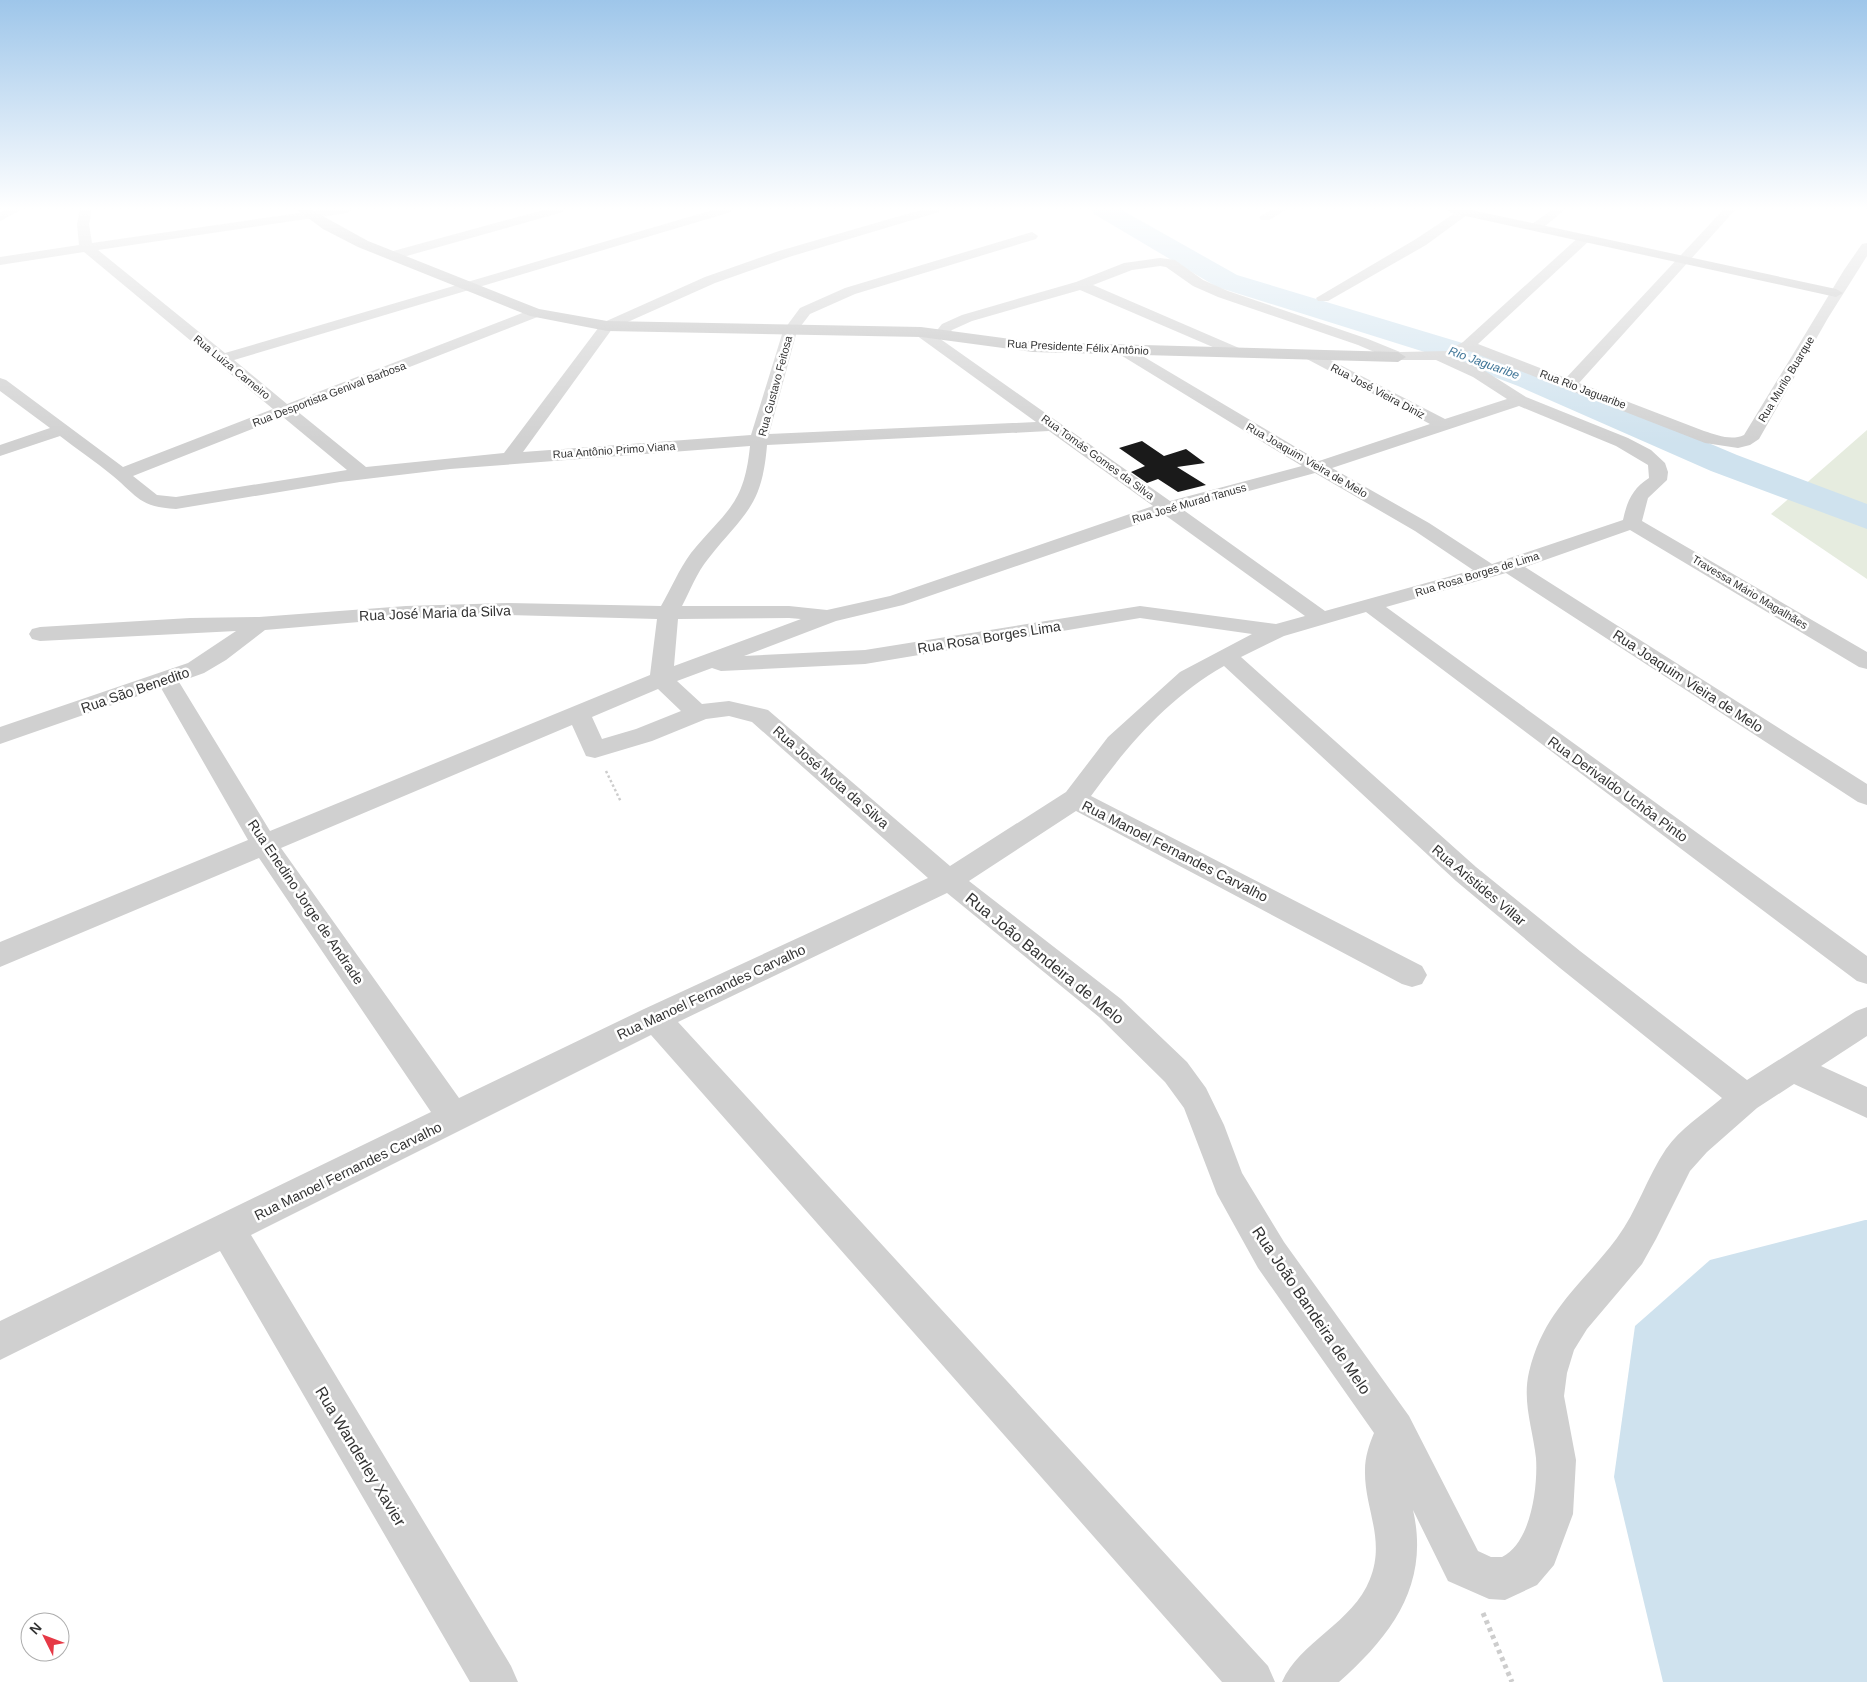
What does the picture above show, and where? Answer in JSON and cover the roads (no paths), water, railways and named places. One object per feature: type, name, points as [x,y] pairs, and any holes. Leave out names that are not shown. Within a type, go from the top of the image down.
[{"type":"street","name":"Rua Luiza Carneiro","points":[[135,287],[287,410],[362,474]]},
{"type":"street","points":[[222,359],[458,287]]},
{"type":"street","name":"Rua Presidente Félix Antônio","points":[[472,287],[535,313],[607,326],[790,331],[921,332],[1033,347],[1124,351],[1234,351],[1398,357]]},
{"type":"street","points":[[509,459],[607,326],[695,287]]},
{"type":"street","name":"Rua Gustavo Feitosa","points":[[661,679],[668,613],[698,558],[740,510],[748,497],[756,474],[759,439],[790,331],[805,311],[842,294],[863,287]]},
{"type":"street","points":[[941,334],[947,326],[967,318],[1072,287]]},
{"type":"street","points":[[1087,287],[1234,351]]},
{"type":"street","points":[[1208,287],[1363,342],[1398,357],[1456,351],[1528,287]]},
{"type":"street","points":[[1323,298],[1341,287]]},
{"type":"street","points":[[1569,384],[1658,287]]},
{"type":"street","points":[[1811,287],[1836,293]]},
{"type":"street","name":"Rua Murilo Buarque","points":[[1698,435],[1734,444],[1750,440],[1780,392],[1840,287]]},
{"type":"street","name":"Rua Desportista Genival Barbosa","points":[[121,474],[535,313]]},
{"type":"street","name":"Rua Tomás Gomes da Silva","points":[[921,332],[1322,618]]},
{"type":"street","name":"Rua Joaquim Vieira de Melo","points":[[1124,351],[1317,467],[1500,569],[1867,796]]},
{"type":"street","points":[[1456,351],[1479,374],[1520,400],[1622,442],[1656,463],[1660,472],[1658,480],[1641,492],[1636,502],[1632,523]]},
{"type":"street","name":"Rua Rio Jaguaribe","points":[[1456,351],[1569,384],[1698,435]]},
{"type":"street","name":"Rua José Vieira Diniz","points":[[1310,355],[1446,426]]},
{"type":"street","name":"Rua Antônio Primo Viana","points":[[0,384],[121,474],[150,500],[159,503],[176,503],[362,474],[509,459],[759,439],[1054,426]]},
{"type":"street","name":"Rua José Murad Tanuss","points":[[830,616],[896,600],[948,584],[1168,507],[1317,467],[1520,400]]},
{"type":"street","points":[[0,451],[62,430]]},
{"type":"street","name":"Rua Rosa Borges de Lima","points":[[1076,800],[1117,744],[1158,702],[1188,677],[1276,631],[1500,569],[1632,523]]},
{"type":"street","name":"Travessa Mário Magalhães","points":[[1632,523],[1867,662]]},
{"type":"street","name":"Rua Derivaldo Uchõa Pinto","points":[[1370,605],[1867,972]]},
{"type":"street","name":"Rua José Maria da Silva","points":[[40,634],[190,625],[259,624],[406,612],[507,609],[668,613],[789,612],[830,616]]},
{"type":"street","name":"Rua Rosa Borges Lima","points":[[700,664],[865,657],[1140,612],[1276,631]]},
{"type":"street","points":[[0,955],[661,679],[830,616]]},
{"type":"street","name":"Rua São Benedito","points":[[0,736],[167,680],[196,668],[218,655],[259,624]]},
{"type":"street","name":"Rua Aristides Villar","points":[[1226,656],[1467,876],[1566,958],[1746,1098]]},
{"type":"street","points":[[661,679],[698,713]]},
{"type":"street","name":"Rua Enedino Jorge de Andrade","points":[[167,680],[264,844],[454,1118]]},
{"type":"street","name":"Rua José Mota da Silva","points":[[579,714],[596,750],[644,735],[698,713],[727,707],[744,709],[760,716],[950,880]]},
{"type":"street","name":"Rua Manoel Fernandes Carvalho","points":[[0,1341],[655,1018],[950,880],[1076,800],[1412,975]]},
{"type":"street","name":"Rua João Bandeira de Melo","points":[[950,880],[1090,991],[1176,1072],[1195,1098],[1208,1125],[1229,1182],[1271,1255],[1395,1430],[1463,1566],[1490,1578],[1505,1579],[1522,1570],[1539,1550],[1552,1514],[1556,1460],[1545,1396],[1548,1373],[1558,1341],[1574,1316],[1629,1252],[1644,1228],[1678,1160],[1696,1141],[1746,1098]]},
{"type":"street","points":[[655,1018],[1252,1682]]},
{"type":"street","points":[[1746,1098],[1867,1020]]},
{"type":"street","points":[[1792,1068],[1867,1103]]},
{"type":"street","name":"Rua Wanderley Xavier","points":[[228,1230],[495,1682]]},
{"type":"street","points":[[1305,1682],[1340,1651],[1380,1608],[1396,1568],[1397,1536],[1388,1495],[1384,1457],[1395,1430]]},
{"type":"water","points":[[1867,1220],[1867,1682],[1663,1682],[1614,1477],[1635,1326],[1710,1260]]},
{"type":"waterway","name":"Rio Jaguaribe","points":[[1248,287],[1458,352],[1529,379],[1724,463],[1867,517]]}]
